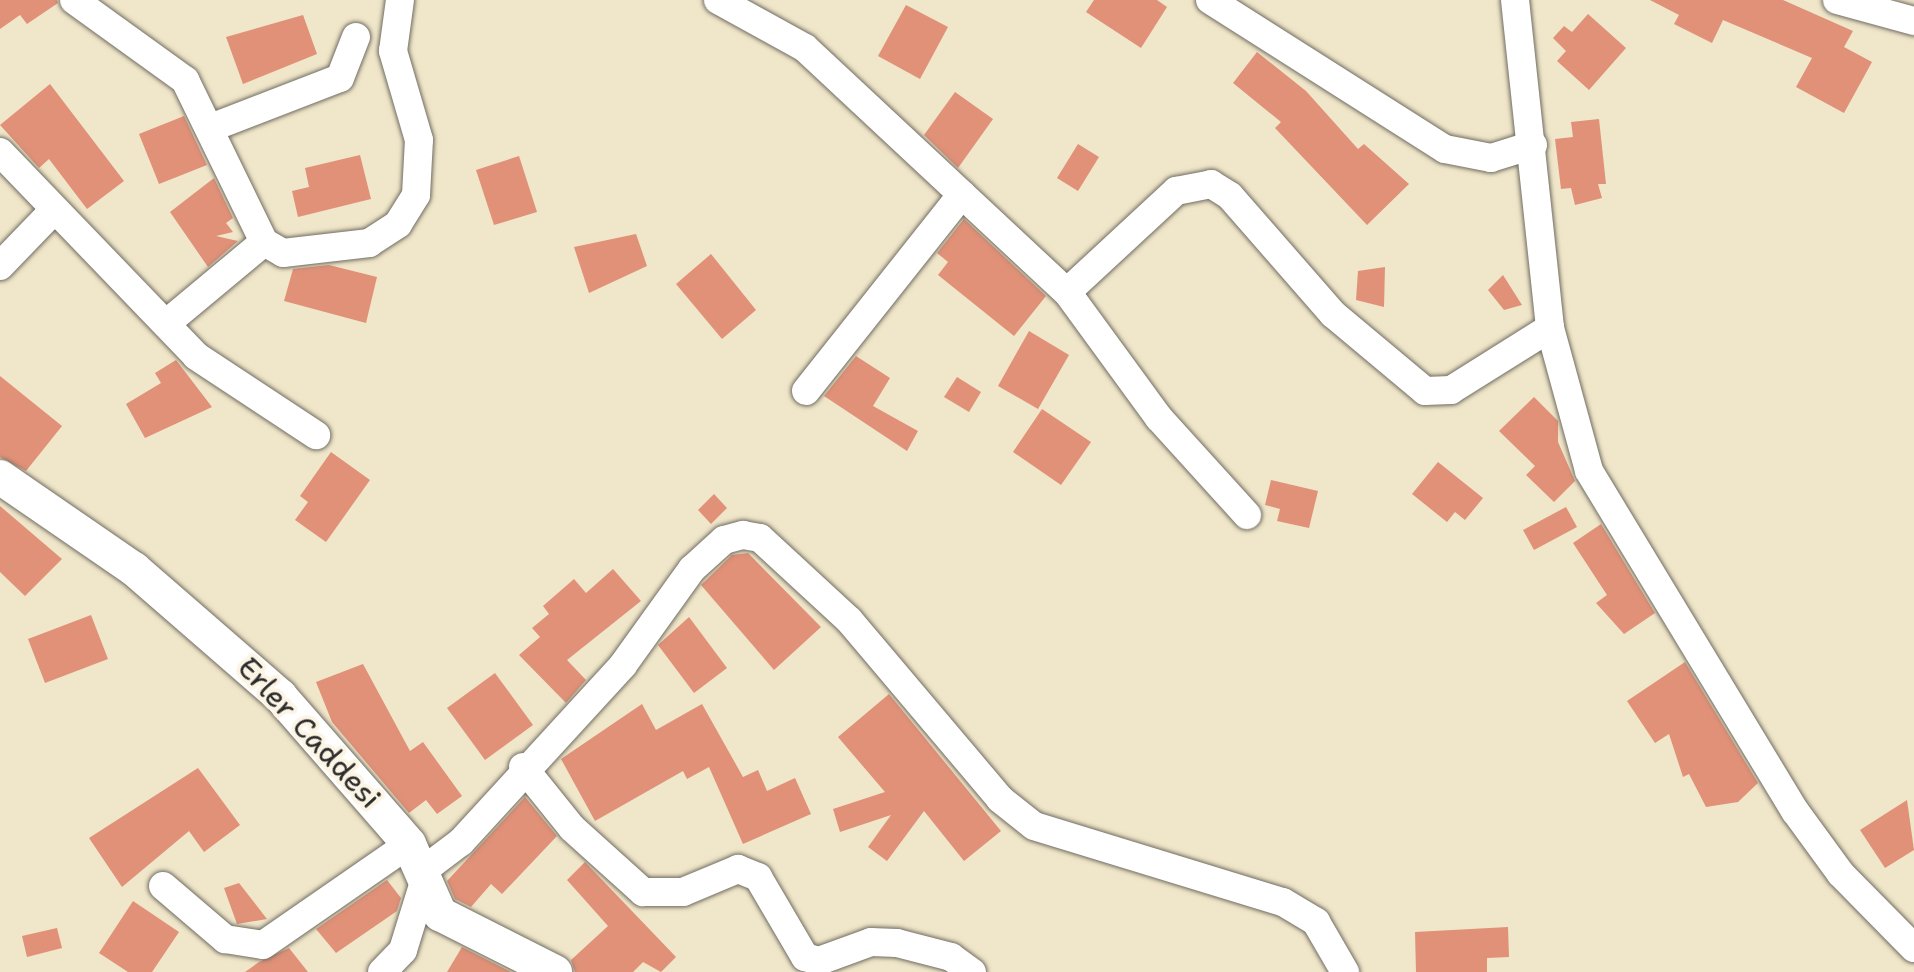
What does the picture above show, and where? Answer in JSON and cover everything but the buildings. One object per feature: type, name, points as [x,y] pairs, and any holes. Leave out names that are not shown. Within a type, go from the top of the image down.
[{"type":"street","points":[[74,0],[185,80],[213,127],[264,242],[283,253],[369,243],[398,224],[416,195],[419,140],[393,51],[400,0]]},
{"type":"street","points":[[718,0],[805,48],[1067,292],[1159,418],[1247,515]]},
{"type":"street","points":[[1210,0],[1445,149],[1491,158],[1533,145]]},
{"type":"street","points":[[1515,0],[1533,145],[1550,328],[1589,471],[1694,651],[1841,874],[1914,948]]},
{"type":"street","points":[[1837,0],[1914,21]]},
{"type":"street","points":[[213,127],[340,78],[356,37]]},
{"type":"street","points":[[0,152],[51,213],[168,322],[196,356],[316,435]]},
{"type":"street","points":[[1067,292],[1176,191],[1211,184],[1230,196],[1333,314],[1425,391],[1451,390],[1550,328]]},
{"type":"street","points":[[806,391],[962,194]]},
{"type":"street","points":[[0,266],[51,213]]},
{"type":"street","points":[[168,322],[264,242]]},
{"type":"street","name":"Erler Caddesi","points":[[0,477],[134,569],[235,654],[350,770],[409,844],[440,914],[555,972]]},
{"type":"street","points":[[382,972],[403,950],[424,879],[523,767],[623,665],[708,553],[743,535],[760,538],[849,620],[1000,799],[1034,826],[1283,902],[1316,922],[1345,972]]},
{"type":"street","points":[[523,767],[572,828],[643,892],[683,892],[738,869],[758,877],[805,957],[897,943],[951,957],[972,972]]},
{"type":"street","points":[[163,886],[225,939],[263,945],[409,844]]}]
